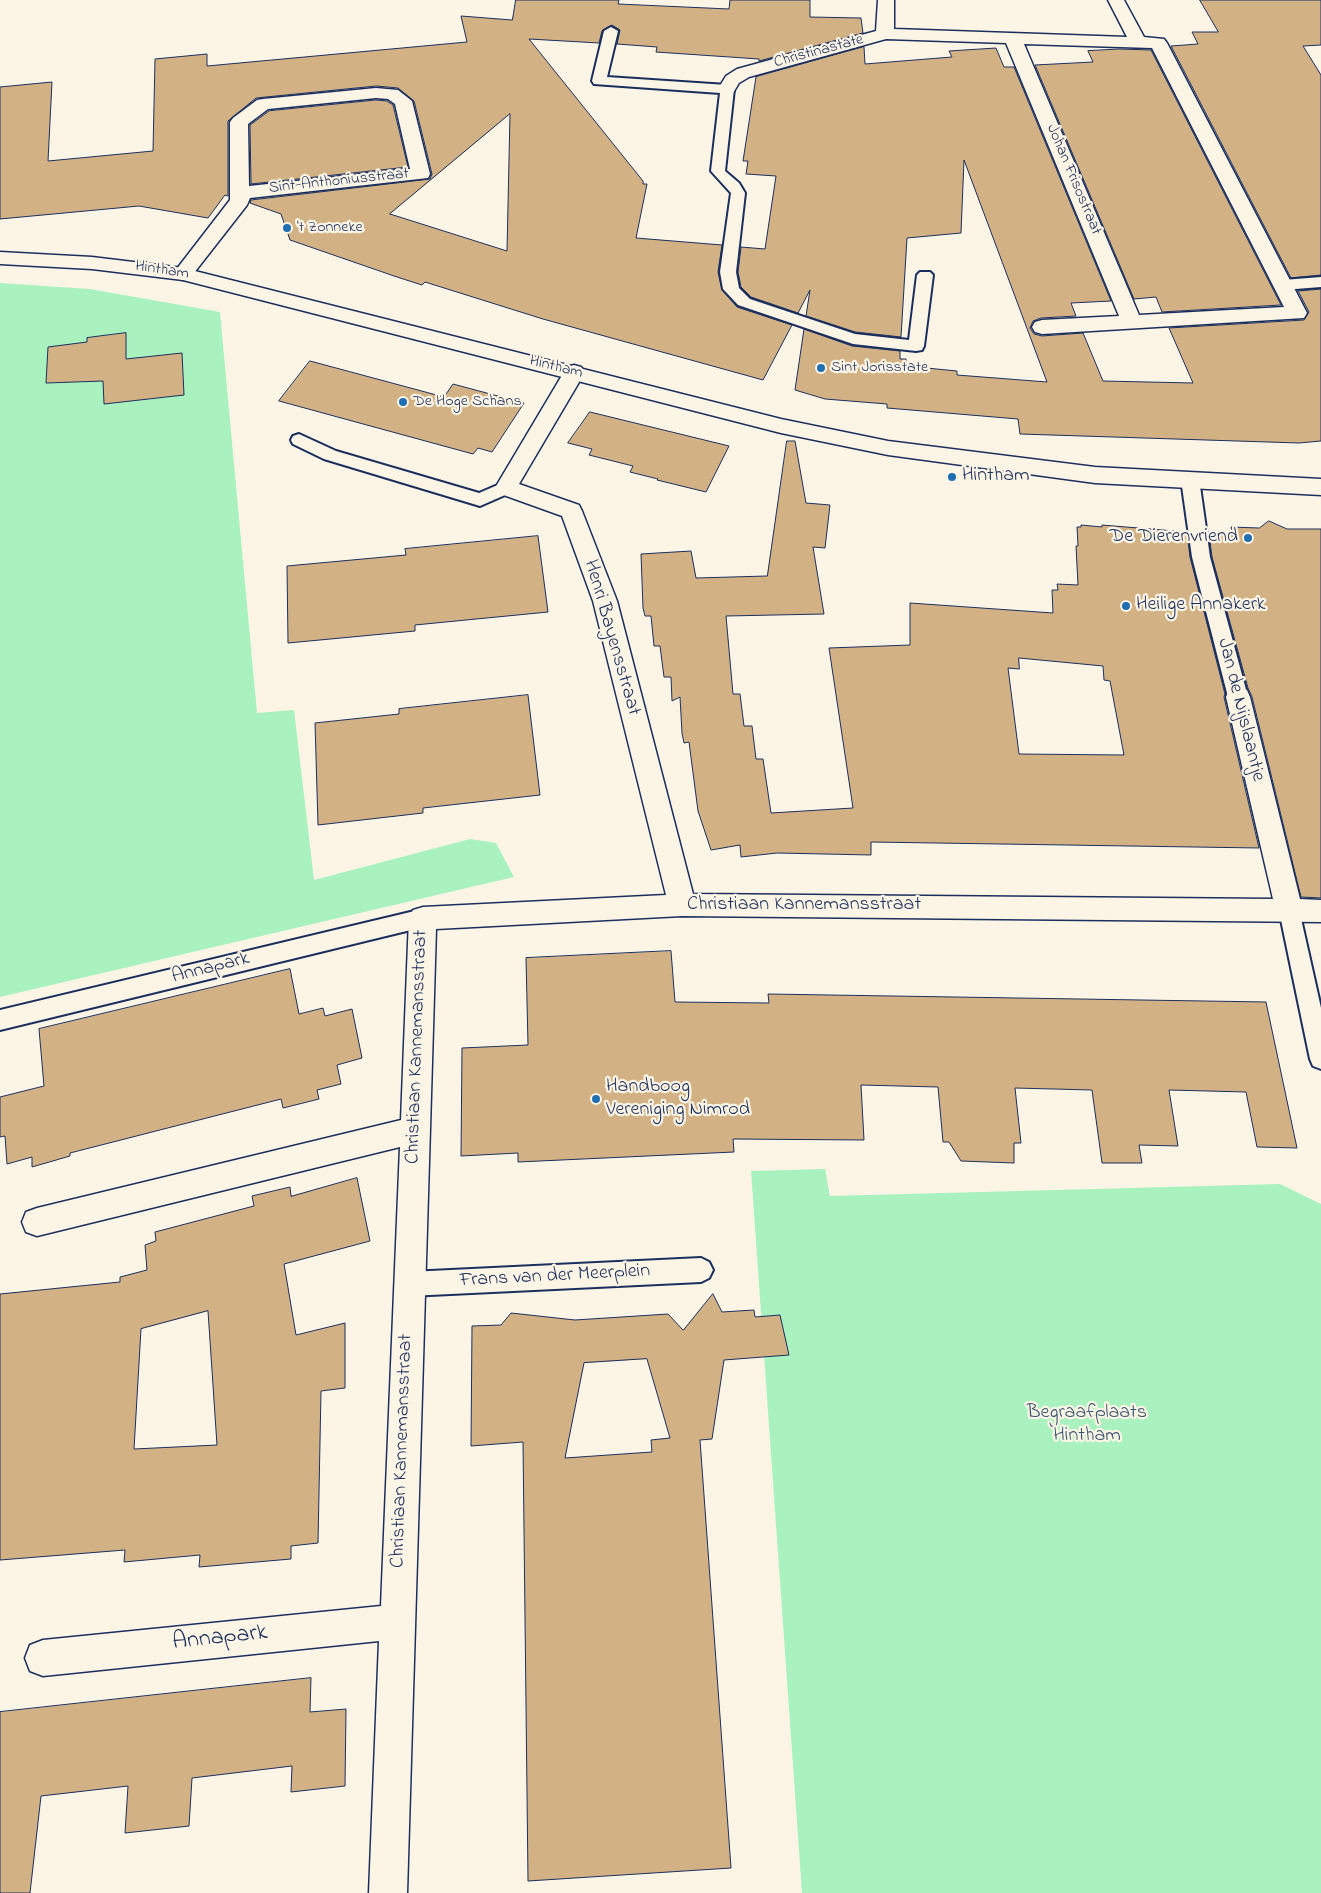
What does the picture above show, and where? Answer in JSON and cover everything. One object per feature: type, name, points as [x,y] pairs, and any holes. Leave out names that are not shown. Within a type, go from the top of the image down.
[{"type":"street","name":"Christinastate","points":[[727,89],[732,80],[743,73],[885,34],[886,0]]},
{"type":"street","points":[[1116,0],[1138,42]]},
{"type":"street","points":[[885,34],[1158,43],[1297,313],[1042,327]]},
{"type":"street","name":"Johan Frisostraat","points":[[1013,38],[1132,322]]},
{"type":"street","name":"Sint-Anthoniusstraat","points":[[183,274],[240,201],[239,122],[263,104],[376,93],[392,94],[403,101],[421,174],[240,193]]},
{"type":"street","name":"Hintham","points":[[0,258],[114,264],[183,274],[781,426],[888,448],[1096,475],[1321,487]]},
{"type":"street","points":[[506,488],[574,372]]},
{"type":"street","name":"Hintham","points":[[1196,479],[1321,471]]},
{"type":"street","name":"Henri Bayensstraat","points":[[506,488],[570,511],[605,601],[682,905]]},
{"type":"street","name":"Jan de Nijslaantje","points":[[1238,697],[1289,910]]},
{"type":"street","name":"Christiaan Kannemansstraat","points":[[388,1893],[423,918],[682,905],[1321,911]]},
{"type":"street","points":[[37,1222],[415,1130]]},
{"type":"street","name":"Annapark","points":[[43,1658],[397,1622]]},
{"type":"lane","points":[[611,31],[598,81],[727,89],[718,171],[723,178],[735,185],[738,193],[728,272],[731,289],[744,302],[853,339],[916,346],[925,275]]},
{"type":"lane","points":[[1283,285],[1321,282]]},
{"type":"lane","points":[[299,440],[330,455],[480,500],[506,488]]},
{"type":"lane","name":"Jan de Nijslaantje","points":[[1196,479],[1201,557],[1238,697]]},
{"type":"lane","points":[[1289,910],[1321,1058]]},
{"type":"lane","name":"Annapark","points":[[0,1020],[423,918]]},
{"type":"lane","name":"Frans van der Meerplein","points":[[409,1284],[701,1270]]},
{"type":"green space","points":[[0,283],[90,289],[220,312],[257,713],[294,710],[314,880],[470,839],[496,843],[514,877],[0,997]]},
{"type":"green space","name":"Begraafplaats Hintham","points":[[825,1169],[830,1196],[1280,1184],[1321,1204],[1321,1893],[802,1893],[751,1171]]},
{"type":"building","points":[[516,0],[619,0],[618,4],[729,9],[730,0],[810,0],[810,17],[861,18],[863,33],[759,61],[759,59],[656,52],[657,47],[617,44],[620,30],[612,25],[602,31],[599,43],[529,39],[643,181],[643,184],[647,184],[636,238],[722,245],[718,272],[722,290],[737,307],[792,325],[763,380],[543,319],[425,282],[422,285],[397,277],[290,240],[281,214],[250,203],[251,200],[430,179],[432,174],[414,101],[398,88],[376,86],[256,98],[228,121],[228,196],[225,195],[208,218],[139,206],[0,219],[0,87],[52,82],[48,161],[153,151],[155,59],[207,54],[207,66],[467,42],[461,16],[512,20]],"holes":[[[510,114],[507,251],[390,214]]]},
{"type":"building","points":[[1200,0],[1321,0],[1321,45],[1303,46],[1321,75],[1321,275],[1291,278],[1171,46],[1198,44],[1192,32],[1218,32]]},
{"type":"building","points":[[864,47],[865,64],[952,57],[949,51],[996,48],[1004,67],[1014,67],[1111,301],[1071,303],[1076,316],[1041,318],[1033,321],[1030,328],[1034,334],[1042,336],[1083,333],[1103,381],[1193,383],[1169,328],[1304,320],[1309,312],[1298,291],[1321,289],[1321,441],[1299,443],[1020,434],[1018,419],[887,408],[887,404],[825,399],[795,390],[804,329],[852,346],[900,351],[900,359],[906,359],[906,366],[957,371],[957,375],[1047,382],[964,160],[961,233],[907,238],[901,337],[855,332],[806,316],[810,290],[798,313],[751,297],[741,287],[738,272],[741,247],[765,249],[776,176],[746,174],[748,161],[743,161],[756,77]]},
{"type":"building","points":[[1151,50],[1281,305],[1162,312],[1156,297],[1134,299],[1035,65],[1093,62],[1088,51]]},
{"type":"building","points":[[376,100],[387,101],[393,105],[408,167],[251,184],[250,125],[269,111]]},
{"type":"building","points":[[126,333],[126,359],[182,353],[184,395],[104,404],[103,381],[46,383],[48,347],[87,342],[87,338]]},
{"type":"building","name":"De Hoge Schans","points":[[310,361],[444,397],[453,384],[524,403],[492,452],[478,448],[473,454],[279,401]]},
{"type":"building","points":[[590,412],[729,446],[706,492],[630,472],[633,466],[589,455],[592,449],[568,443]]},
{"type":"building","points":[[787,441],[795,441],[806,503],[830,505],[825,548],[813,547],[824,614],[726,616],[733,694],[740,694],[744,726],[752,726],[756,759],[763,759],[771,813],[853,808],[829,648],[910,645],[910,603],[1053,613],[1052,590],[1058,590],[1057,584],[1078,585],[1076,546],[1078,546],[1077,527],[1081,527],[1081,525],[1187,532],[1190,557],[1225,694],[1224,697],[1259,848],[871,842],[871,855],[777,853],[741,857],[740,845],[711,850],[698,811],[689,742],[684,743],[680,697],[672,701],[671,677],[664,677],[660,646],[654,646],[651,616],[645,616],[643,608],[641,554],[691,551],[696,578],[767,576]],"holes":[[[1019,658],[1103,666],[1104,680],[1110,681],[1124,755],[1019,754],[1008,668],[1019,669]]]},
{"type":"building","points":[[1269,521],[1287,529],[1321,529],[1321,898],[1301,897],[1252,697],[1212,557],[1209,534],[1233,536],[1231,527],[1259,528]]},
{"type":"building","points":[[538,536],[548,612],[415,625],[415,631],[288,643],[287,566],[406,555],[405,549]]},
{"type":"building","points":[[528,695],[540,795],[423,808],[423,813],[318,825],[315,723],[399,714],[399,709]]},
{"type":"building","points":[[671,951],[675,1002],[769,1003],[768,994],[1266,1002],[1297,1148],[1257,1147],[1246,1092],[1169,1090],[1178,1146],[1139,1145],[1142,1163],[1102,1163],[1092,1090],[1015,1088],[1021,1143],[1014,1143],[1014,1163],[961,1161],[949,1142],[943,1142],[938,1087],[861,1085],[864,1140],[733,1139],[734,1152],[518,1162],[518,1153],[461,1156],[462,1048],[528,1045],[526,958]]},
{"type":"building","points":[[290,969],[299,1014],[323,1008],[325,1016],[352,1009],[362,1058],[337,1065],[341,1084],[317,1090],[319,1099],[283,1108],[281,1099],[70,1153],[70,1156],[32,1167],[32,1157],[7,1164],[5,1136],[0,1137],[0,1097],[44,1086],[39,1029]]},
{"type":"building","points":[[357,1178],[370,1241],[284,1264],[296,1335],[345,1323],[345,1388],[321,1391],[318,1543],[291,1546],[291,1559],[199,1567],[200,1555],[124,1562],[125,1550],[0,1560],[0,1294],[120,1282],[120,1277],[147,1270],[145,1245],[156,1241],[155,1232],[254,1206],[252,1196],[290,1187],[291,1196]],"holes":[[[208,1311],[217,1445],[134,1449],[141,1329]]]},
{"type":"building","points":[[713,1294],[722,1312],[754,1310],[755,1317],[780,1315],[789,1355],[724,1360],[712,1439],[700,1440],[731,1868],[528,1881],[523,1442],[471,1446],[472,1326],[501,1325],[511,1313],[575,1320],[668,1314],[683,1330]],"holes":[[[647,1359],[670,1438],[651,1440],[652,1452],[565,1458],[584,1363]]]},
{"type":"building","points":[[311,1678],[310,1712],[346,1709],[345,1786],[291,1792],[292,1766],[192,1778],[189,1826],[125,1833],[128,1786],[41,1796],[30,1893],[0,1893],[0,1712]]},
{"type":"place","name":"'t Zonneke","points":[[287,228]]},
{"type":"place","name":"Sint Jorisstate","points":[[821,368]]},
{"type":"place","name":"De Hoge Schans","points":[[403,402]]},
{"type":"place","name":"Hintham","points":[[952,477]]},
{"type":"place","name":"De Dierenvriend","points":[[1248,538]]},
{"type":"place","name":"Heilige Annakerk","points":[[1126,606]]},
{"type":"place","name":"Handboog Vereniging Nimrod","points":[[596,1099]]}]
